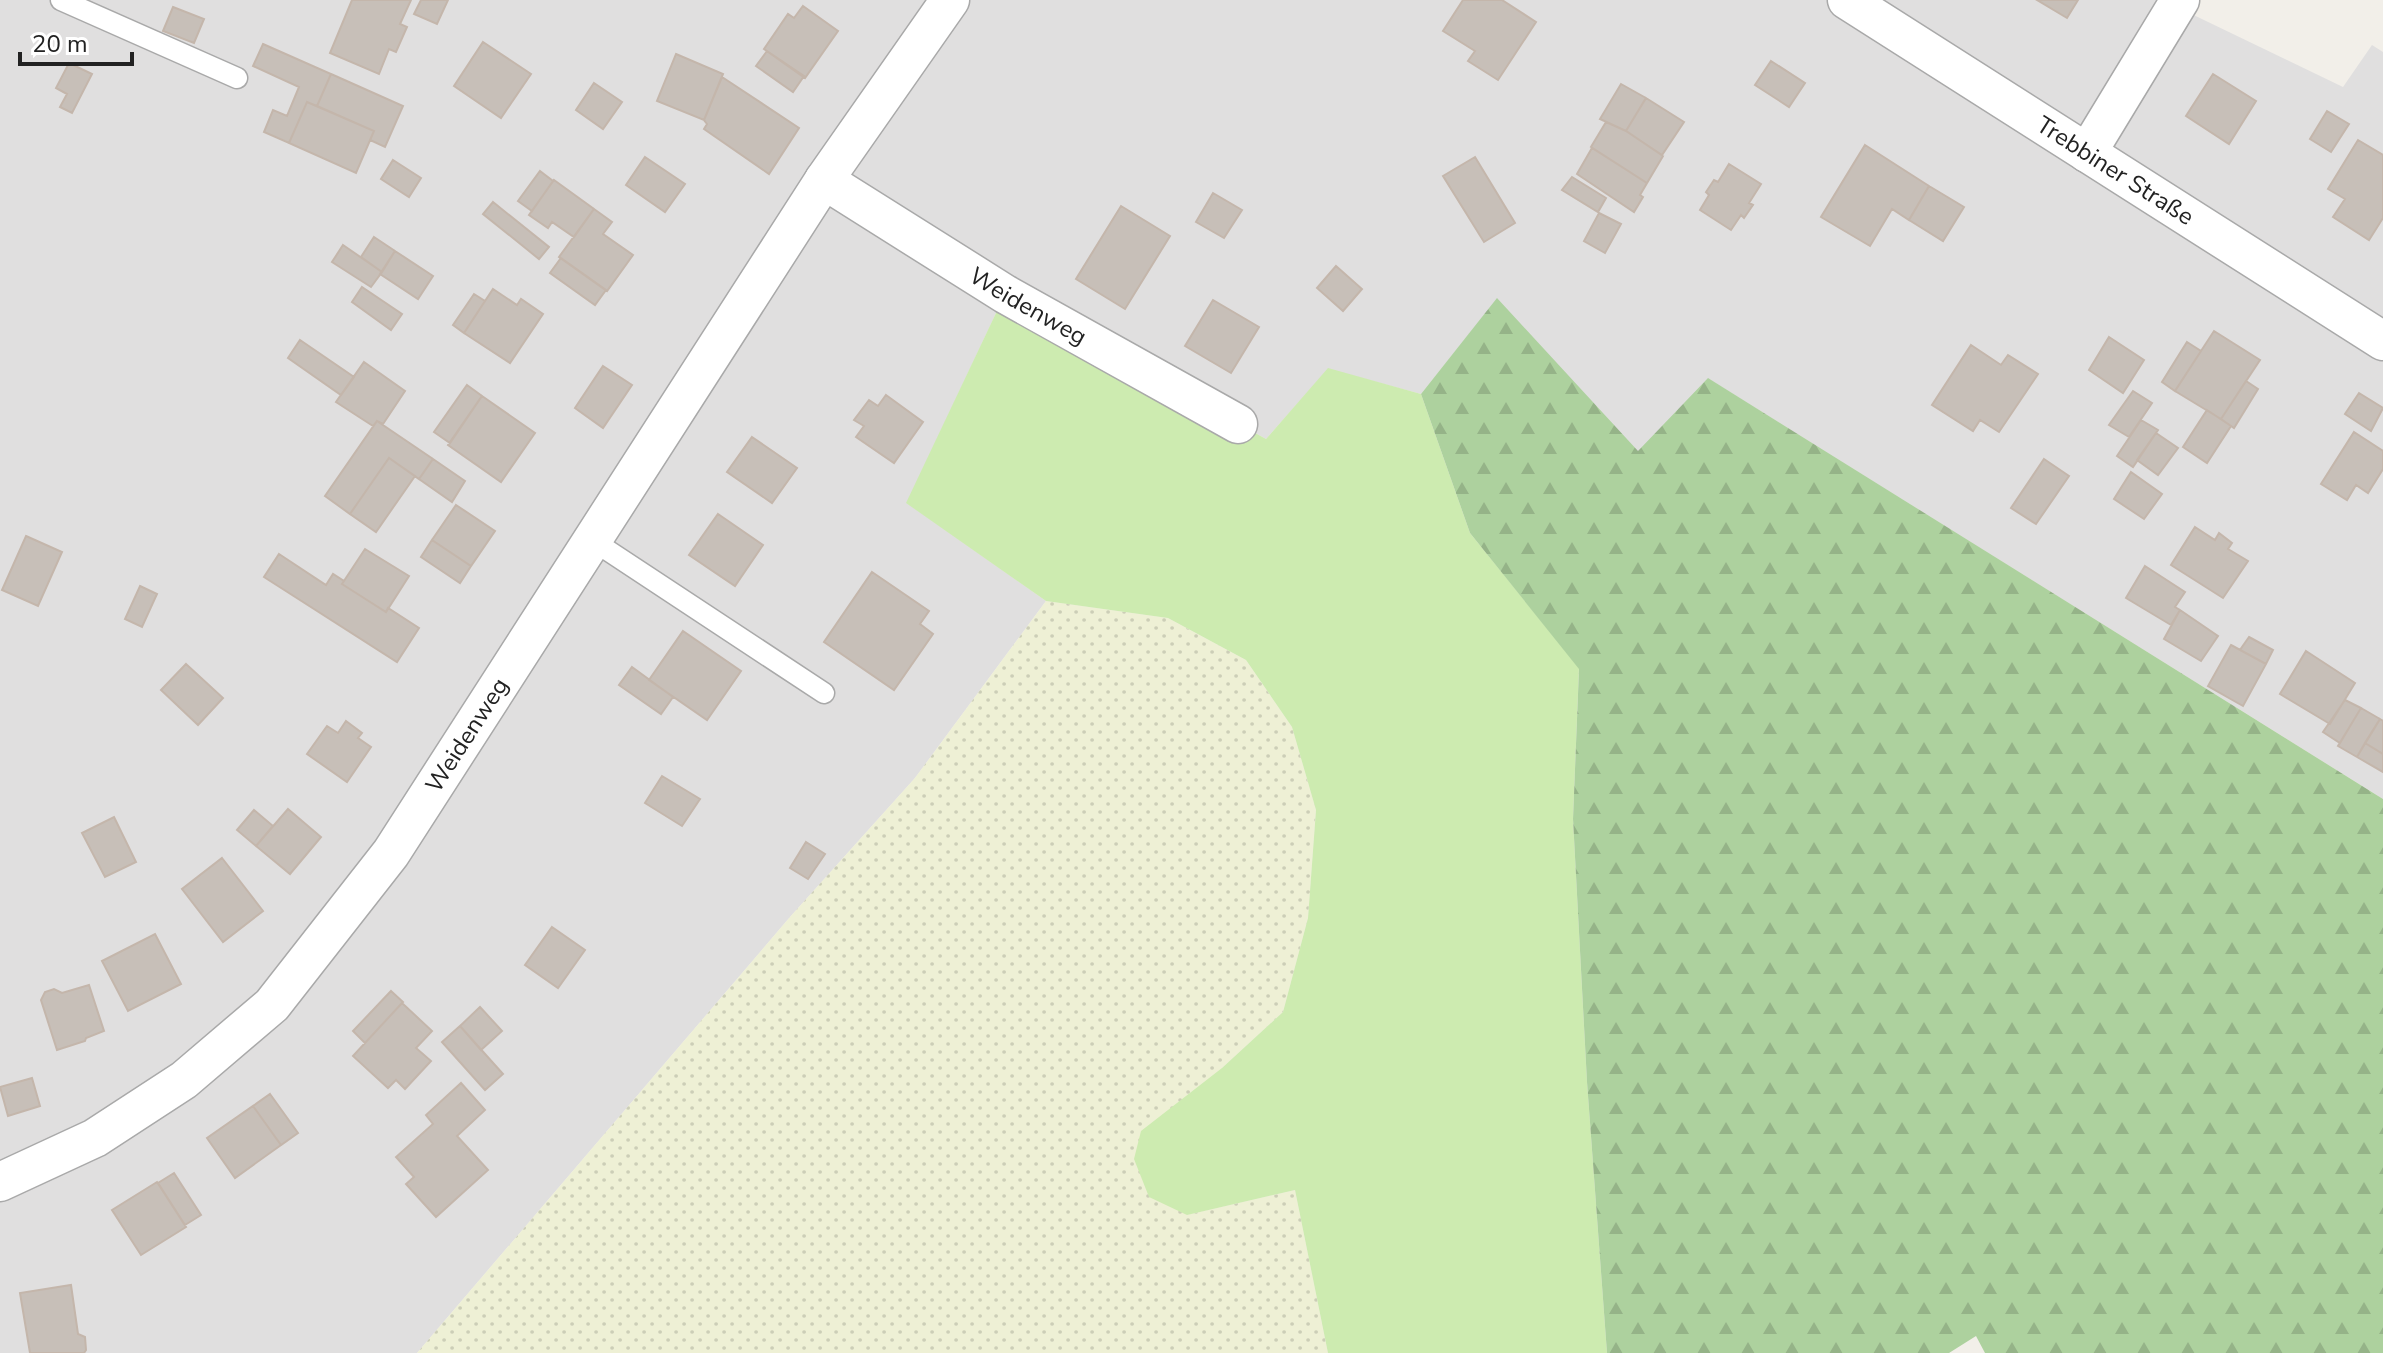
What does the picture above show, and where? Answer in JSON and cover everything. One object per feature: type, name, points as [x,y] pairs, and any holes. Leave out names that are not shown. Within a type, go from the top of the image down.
[{"type":"street","name":"Weidenweg","points":[[0,1182],[95,1138],[184,1080],[272,1005],[391,853],[824,180],[950,0]]},
{"type":"street","name":"Trebbiner Straße","points":[[1847,0],[2383,341]]},
{"type":"street","points":[[2087,153],[2180,0]]},
{"type":"street","name":"Weidenweg","points":[[824,180],[1005,294],[1238,424]]},
{"type":"lane","points":[[61,0],[237,78]]},
{"type":"lane","points":[[592,540],[824,693]]},
{"type":"shaded area","points":[[0,0],[2180,0],[2177,7],[2343,87],[2372,45],[2383,52],[2383,799],[1709,379],[1638,452],[1497,299],[1421,394],[1328,369],[1266,439],[1005,294],[907,503],[1046,601],[915,778],[790,917],[417,1353],[0,1353]]},
{"type":"green space","points":[[1005,294],[1266,439],[1328,368],[1421,394],[1470,533],[1579,668],[1573,819],[1587,1082],[1607,1353],[1328,1353],[1295,1190],[1187,1215],[1149,1197],[1134,1159],[1141,1131],[1222,1068],[1283,1012],[1308,918],[1316,810],[1292,727],[1246,660],[1168,618],[1046,601],[906,503]]},
{"type":"green space","points":[[1497,298],[1638,451],[1708,378],[2383,799],[2383,1353],[1985,1353],[1976,1336],[1949,1353],[1607,1353],[1587,1082],[1573,819],[1579,669],[1470,533],[1421,394]]},
{"type":"green space","points":[[1046,601],[1168,618],[1246,660],[1292,727],[1316,810],[1308,918],[1283,1012],[1222,1068],[1186,1215],[1295,1190],[1328,1353],[417,1353],[790,917],[915,778]]},
{"type":"building","points":[[352,0],[411,0],[400,24],[407,27],[396,52],[389,49],[379,74],[330,53]]},
{"type":"building","points":[[421,0],[448,0],[437,24],[414,14]]},
{"type":"building","points":[[1463,0],[1502,0],[1536,22],[1498,80],[1468,61],[1475,51],[1443,31]]},
{"type":"building","points":[[2037,0],[2078,0],[2067,18]]},
{"type":"building","points":[[803,6],[838,31],[805,78],[764,49],[788,14],[794,18]]},
{"type":"building","points":[[173,7],[204,19],[194,43],[163,31]]},
{"type":"building","points":[[483,42],[531,74],[501,118],[454,86]]},
{"type":"building","points":[[263,44],[331,74],[317,106],[307,102],[289,143],[264,132],[273,110],[287,116],[299,87],[253,66]]},
{"type":"building","points":[[767,51],[804,76],[793,92],[756,66]]},
{"type":"building","points":[[676,54],[723,74],[704,120],[657,101]]},
{"type":"building","points":[[1771,61],[1805,83],[1789,107],[1755,85]]},
{"type":"building","points":[[69,63],[92,74],[72,113],[60,107],[67,94],[56,88]]},
{"type":"building","points":[[331,74],[403,106],[385,147],[370,140],[374,131],[317,106]]},
{"type":"building","points":[[2213,74],[2256,101],[2229,144],[2186,116]]},
{"type":"building","points":[[722,77],[799,128],[769,174],[704,129],[707,124],[704,120]]},
{"type":"building","points":[[594,83],[622,102],[603,129],[576,110]]},
{"type":"building","points":[[1621,84],[1646,98],[1626,131],[1600,119]]},
{"type":"building","points":[[1646,98],[1684,122],[1662,155],[1626,131]]},
{"type":"building","points":[[307,102],[374,131],[356,173],[289,143]]},
{"type":"building","points":[[2327,111],[2349,124],[2331,152],[2310,139]]},
{"type":"building","points":[[1606,122],[1626,131],[1663,156],[1647,183],[1591,147]]},
{"type":"building","points":[[2358,140],[2383,155],[2383,218],[2369,240],[2333,217],[2345,199],[2328,189]]},
{"type":"building","points":[[1865,145],[1929,186],[1909,220],[1892,209],[1870,246],[1821,217]]},
{"type":"building","points":[[1592,148],[1647,183],[1634,212],[1577,174]]},
{"type":"building","points":[[645,157],[685,184],[665,212],[626,185]]},
{"type":"building","points":[[1475,157],[1515,223],[1484,242],[1443,176]]},
{"type":"building","points":[[393,160],[421,178],[409,197],[381,179]]},
{"type":"building","points":[[1729,164],[1761,184],[1749,203],[1753,205],[1744,218],[1741,215],[1731,230],[1700,210],[1709,195],[1706,192],[1714,180],[1718,182]]},
{"type":"building","points":[[540,171],[553,181],[532,211],[518,201]]},
{"type":"building","points":[[1572,177],[1606,198],[1598,212],[1562,190]]},
{"type":"building","points":[[554,180],[594,209],[574,237],[552,222],[548,228],[529,215]]},
{"type":"building","points":[[1929,186],[1964,207],[1943,241],[1909,220]]},
{"type":"building","points":[[1213,193],[1242,210],[1224,238],[1196,222]]},
{"type":"building","points":[[493,202],[549,247],[539,259],[483,214]]},
{"type":"building","points":[[1121,206],[1170,236],[1125,309],[1076,279]]},
{"type":"building","points":[[594,209],[612,222],[603,234],[633,255],[607,291],[559,257]]},
{"type":"building","points":[[1599,213],[1621,224],[1605,253],[1584,241]]},
{"type":"building","points":[[374,237],[395,251],[382,272],[361,257]]},
{"type":"building","points":[[343,245],[382,272],[371,287],[332,262]]},
{"type":"building","points":[[395,251],[433,276],[418,299],[380,274]]},
{"type":"building","points":[[561,258],[606,290],[595,305],[550,273]]},
{"type":"building","points":[[1336,266],[1362,289],[1343,311],[1317,288]]},
{"type":"building","points":[[362,287],[402,314],[391,330],[352,302]]},
{"type":"building","points":[[493,289],[517,305],[521,299],[543,314],[510,363],[464,333]]},
{"type":"building","points":[[474,294],[485,301],[464,333],[453,325]]},
{"type":"building","points":[[1213,300],[1259,327],[1231,373],[1185,346]]},
{"type":"building","points":[[2214,331],[2260,360],[2221,419],[2175,391]]},
{"type":"building","points":[[2109,337],[2144,360],[2123,393],[2089,370]]},
{"type":"building","points":[[300,340],[354,377],[341,395],[288,358]]},
{"type":"building","points":[[2187,342],[2201,351],[2175,391],[2162,382]]},
{"type":"building","points":[[1971,345],[2001,365],[2008,355],[2038,374],[1999,432],[1980,420],[1973,431],[1932,405]]},
{"type":"building","points":[[364,362],[405,391],[383,424],[377,421],[373,426],[336,402]]},
{"type":"building","points":[[603,366],[632,385],[603,428],[575,408]]},
{"type":"building","points":[[2246,381],[2258,389],[2234,428],[2221,419]]},
{"type":"building","points":[[467,385],[482,396],[450,443],[434,432]]},
{"type":"building","points":[[2133,391],[2152,403],[2129,437],[2109,425]]},
{"type":"building","points":[[2359,393],[2383,408],[2371,431],[2345,414]]},
{"type":"building","points":[[886,395],[923,422],[894,463],[856,437],[864,426],[854,420],[869,400],[878,406]]},
{"type":"building","points":[[482,396],[535,433],[501,482],[448,445]]},
{"type":"building","points":[[2207,410],[2231,426],[2207,463],[2183,447]]},
{"type":"building","points":[[2141,420],[2158,430],[2133,467],[2117,456]]},
{"type":"building","points":[[377,421],[433,459],[419,479],[389,458],[350,514],[325,496]]},
{"type":"building","points":[[2354,432],[2383,451],[2383,469],[2368,493],[2356,485],[2347,500],[2321,484]]},
{"type":"building","points":[[2156,433],[2178,448],[2158,475],[2137,460]]},
{"type":"building","points":[[752,437],[797,468],[772,503],[727,472]]},
{"type":"building","points":[[389,458],[415,476],[376,532],[350,514]]},
{"type":"building","points":[[433,459],[465,481],[452,502],[419,479]]},
{"type":"building","points":[[2044,459],[2069,476],[2036,524],[2011,508]]},
{"type":"building","points":[[2131,472],[2162,494],[2144,519],[2114,499]]},
{"type":"building","points":[[456,505],[495,531],[471,566],[432,540]]},
{"type":"building","points":[[718,514],[763,545],[735,586],[689,555]]},
{"type":"building","points":[[2195,527],[2215,540],[2219,533],[2232,543],[2228,549],[2248,561],[2223,598],[2171,565]]},
{"type":"building","points":[[26,536],[62,552],[38,606],[2,590]]},
{"type":"building","points":[[432,540],[471,566],[460,583],[421,557]]},
{"type":"building","points":[[365,549],[409,576],[386,612],[342,584]]},
{"type":"building","points":[[279,554],[326,585],[333,574],[344,581],[342,584],[386,612],[388,608],[419,628],[397,662],[264,577]]},
{"type":"building","points":[[2145,566],[2185,592],[2175,607],[2180,610],[2171,625],[2126,598]]},
{"type":"building","points":[[872,572],[929,611],[920,624],[933,634],[894,690],[824,642]]},
{"type":"building","points":[[140,586],[157,594],[142,627],[125,619]]},
{"type":"building","points":[[2180,610],[2218,636],[2201,661],[2164,639]]},
{"type":"building","points":[[683,631],[741,671],[707,720],[649,680]]},
{"type":"building","points":[[2249,637],[2273,650],[2266,664],[2240,650]]},
{"type":"building","points":[[2231,645],[2266,664],[2243,706],[2208,686]]},
{"type":"building","points":[[2306,651],[2355,683],[2330,724],[2280,694]]},
{"type":"building","points":[[186,664],[223,698],[198,725],[161,690]]},
{"type":"building","points":[[632,667],[673,697],[661,714],[619,685]]},
{"type":"building","points":[[2345,700],[2361,708],[2340,743],[2323,732]]},
{"type":"building","points":[[2361,708],[2380,719],[2357,757],[2338,746]]},
{"type":"building","points":[[2380,719],[2383,721],[2383,754],[2365,743]]},
{"type":"building","points":[[346,721],[362,733],[358,738],[371,747],[347,782],[307,754],[327,726],[338,733]]},
{"type":"building","points":[[2365,743],[2383,754],[2383,772],[2357,757]]},
{"type":"building","points":[[662,776],[700,799],[682,826],[645,803]]},
{"type":"building","points":[[288,809],[321,837],[290,874],[256,846]]},
{"type":"building","points":[[254,810],[273,826],[256,846],[237,830]]},
{"type":"building","points":[[114,817],[136,862],[105,877],[82,833]]},
{"type":"building","points":[[806,842],[825,854],[808,879],[790,868]]},
{"type":"building","points":[[222,858],[263,911],[223,942],[182,889]]},
{"type":"building","points":[[552,927],[585,950],[558,988],[525,965]]},
{"type":"building","points":[[155,934],[181,984],[128,1011],[102,961]]},
{"type":"building","points":[[89,985],[104,1031],[57,1050],[41,1000],[45,992],[54,989],[62,993]]},
{"type":"building","points":[[391,991],[403,1002],[365,1043],[353,1031]]},
{"type":"building","points":[[402,1003],[432,1031],[416,1048],[431,1061],[405,1089],[396,1080],[388,1088],[353,1056]]},
{"type":"building","points":[[480,1007],[502,1031],[481,1050],[460,1026]]},
{"type":"building","points":[[460,1026],[503,1074],[485,1090],[442,1042]]},
{"type":"building","points":[[32,1078],[40,1106],[8,1116],[0,1087]]},
{"type":"building","points":[[461,1083],[485,1110],[457,1136],[488,1170],[436,1217],[406,1184],[414,1177],[396,1157],[433,1124],[426,1115]]},
{"type":"building","points":[[270,1094],[298,1133],[281,1145],[253,1106]]},
{"type":"building","points":[[253,1106],[281,1145],[235,1178],[207,1138]]},
{"type":"building","points":[[174,1173],[201,1215],[185,1225],[158,1183]]},
{"type":"building","points":[[157,1182],[186,1227],[141,1255],[112,1210]]},
{"type":"building","points":[[71,1285],[78,1334],[85,1337],[86,1350],[84,1353],[30,1353],[20,1293]]}]
